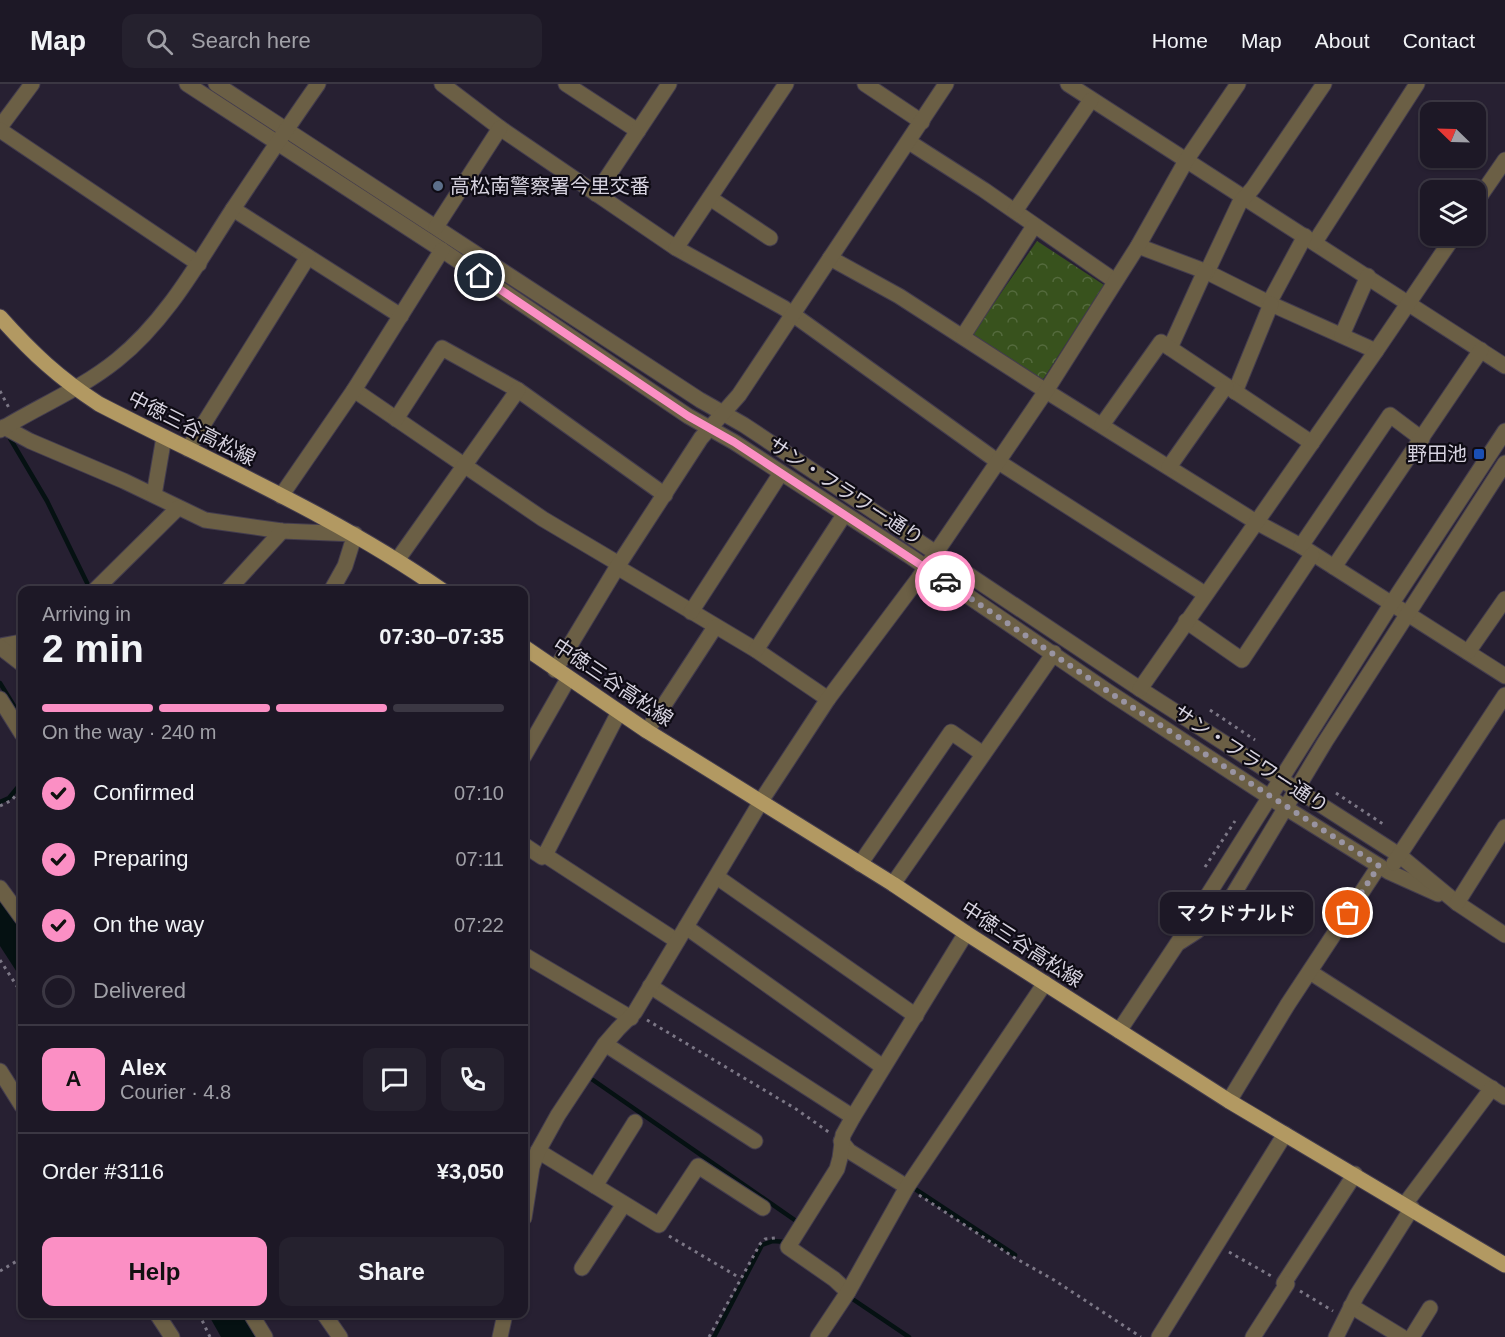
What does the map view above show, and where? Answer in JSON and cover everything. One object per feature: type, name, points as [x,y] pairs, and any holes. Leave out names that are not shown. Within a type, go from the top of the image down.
[{"type":"main road","name":"中徳三谷高松線","points":[[0,317],[31,352],[76,389],[99,404],[355,534],[398,559],[436,586]]},
{"type":"main road","name":"中徳三谷高松線","points":[[528,650],[647,731],[893,884],[1229,1101],[1505,1265]]},
{"type":"street","points":[[32,84],[0,129],[199,264]]},
{"type":"street","name":"サン・フラワー通り","points":[[187,84],[442,250],[688,416],[711,427],[925,567],[1114,696],[1286,808],[1384,869],[1457,903]]},
{"type":"street","name":"サン・フラワー通り","points":[[216,84],[700,400],[744,425],[1140,689],[1399,855],[1457,903],[1505,934]]},
{"type":"street","points":[[318,84],[233,209],[199,264],[168,306],[138,339],[119,358],[76,389],[7,426],[30,441],[154,495],[205,520],[282,531],[355,534],[345,566],[334,586]]},
{"type":"street","points":[[443,84],[500,128],[676,248],[793,314],[997,461],[1205,594]]},
{"type":"street","points":[[566,84],[638,131]]},
{"type":"street","points":[[596,194],[669,84]]},
{"type":"street","points":[[676,248],[786,84]]},
{"type":"street","points":[[865,84],[922,122]]},
{"type":"street","points":[[528,747],[562,674],[618,565],[701,438],[739,395],[946,84]]},
{"type":"street","points":[[1068,84],[1505,366]]},
{"type":"street","points":[[528,1167],[558,1115],[605,1044],[633,1015],[761,802],[828,699],[925,567],[1046,391],[1138,246],[1187,159],[1238,84]]},
{"type":"street","points":[[1170,348],[1239,204],[1324,84]]},
{"type":"street","points":[[1169,467],[1230,389],[1270,304],[1310,239],[1417,84]]},
{"type":"street","points":[[1015,211],[1091,100]]},
{"type":"street","points":[[436,227],[500,128]]},
{"type":"street","points":[[909,142],[1015,211],[1115,281]]},
{"type":"street","points":[[1486,187],[1505,159]]},
{"type":"street","points":[[710,198],[770,238]]},
{"type":"street","points":[[233,209],[401,316]]},
{"type":"street","points":[[963,336],[1034,226]]},
{"type":"street","points":[[1138,246],[1206,271],[1270,304],[1376,351]]},
{"type":"street","points":[[1140,689],[1447,246]]},
{"type":"street","points":[[281,496],[354,390],[442,250]]},
{"type":"street","points":[[188,449],[308,257]]},
{"type":"street","points":[[830,258],[899,296],[1046,391],[1256,522],[1307,550],[1505,676]]},
{"type":"street","points":[[1341,335],[1368,276]]},
{"type":"street","points":[[1102,425],[1161,342],[1312,443]]},
{"type":"street","points":[[396,419],[442,348],[518,390],[665,495]]},
{"type":"street","points":[[1334,567],[1481,350]]},
{"type":"street","points":[[354,390],[543,519],[715,627],[756,650],[828,699]]},
{"type":"street","points":[[398,559],[518,390]]},
{"type":"street","points":[[1186,621],[1242,660],[1389,416],[1422,439]]},
{"type":"street","points":[[1119,1031],[1177,944],[1392,603],[1505,431]]},
{"type":"street","points":[[154,495],[164,438]]},
{"type":"street","points":[[1177,944],[1197,932],[1230,900],[1296,789],[1505,463]]},
{"type":"street","points":[[691,612],[781,473]]},
{"type":"street","points":[[99,586],[178,508]]},
{"type":"street","points":[[756,650],[844,515]]},
{"type":"street","points":[[232,586],[282,531]]},
{"type":"street","points":[[1468,652],[1505,599]]},
{"type":"street","points":[[647,731],[715,627]]},
{"type":"street","points":[[0,646],[18,643]]},
{"type":"street","points":[[0,646],[18,661]]},
{"type":"street","points":[[893,884],[1054,653]]},
{"type":"street","points":[[1229,1101],[1288,1004],[1384,869],[1399,855],[1505,695]]},
{"type":"street","points":[[0,699],[18,728]]},
{"type":"street","points":[[545,855],[619,712]]},
{"type":"street","points":[[860,864],[951,732],[983,754]]},
{"type":"street","points":[[1457,903],[1505,827]]},
{"type":"street","points":[[528,848],[543,857],[545,855],[677,941]]},
{"type":"street","points":[[717,877],[916,1016]]},
{"type":"street","points":[[0,888],[18,913]]},
{"type":"street","points":[[686,927],[883,1067]]},
{"type":"street","points":[[848,1292],[788,1246],[837,1169],[841,1141],[853,1117],[966,933]]},
{"type":"street","points":[[528,957],[633,1015]]},
{"type":"street","points":[[1310,972],[1505,1096]]},
{"type":"street","points":[[818,1337],[848,1292],[907,1187],[1045,983]]},
{"type":"street","points":[[650,986],[853,1117]]},
{"type":"street","points":[[605,1044],[755,1141]]},
{"type":"street","points":[[0,1071],[5,1092],[18,1103]]},
{"type":"street","points":[[1338,1336],[1351,1306],[1408,1206],[1492,1088]]},
{"type":"street","points":[[595,1186],[635,1122]]},
{"type":"street","points":[[1159,1337],[1285,1134]]},
{"type":"street","points":[[841,1141],[849,1151],[907,1187]]},
{"type":"street","points":[[538,1151],[658,1225],[698,1166],[763,1208]]},
{"type":"street","points":[[1253,1337],[1355,1174]]},
{"type":"street","points":[[582,1268],[624,1204]]},
{"type":"street","points":[[1351,1306],[1402,1337]]},
{"type":"street","points":[[1412,1337],[1430,1308]]},
{"type":"street","points":[[160,1318],[172,1337]]},
{"type":"street","points":[[253,1318],[265,1337]]},
{"type":"street","points":[[327,1318],[340,1337]]},
{"type":"street","points":[[500,1337],[504,1318]]},
{"type":"path","points":[[0,391],[7,426]]},
{"type":"path","points":[[1210,710],[1255,740]]},
{"type":"path","points":[[0,807],[12,800],[18,792]]},
{"type":"path","points":[[1336,793],[1383,824]]},
{"type":"path","points":[[1205,867],[1236,818]]},
{"type":"path","points":[[0,960],[18,988]]},
{"type":"path","points":[[633,1015],[796,1109],[841,1141]]},
{"type":"path","points":[[907,1187],[1141,1337]]},
{"type":"path","points":[[658,1225],[664,1232],[740,1278]]},
{"type":"path","points":[[709,1337],[760,1244],[765,1239],[780,1238],[791,1242]]},
{"type":"path","points":[[0,1271],[18,1260]]},
{"type":"path","points":[[201,1318],[210,1337]]},
{"type":"green space","points":[[1037,241],[1104,285],[1042,381],[972,335]]},
{"type":"shaded area","points":[[0,897],[18,922],[18,974],[0,946]]},
{"type":"shaded area","points":[[210,1318],[246,1318],[258,1337],[221,1337]]},
{"type":"waterway","points":[[8,435],[47,501],[89,586]]},
{"type":"waterway","points":[[0,683],[18,712]]},
{"type":"waterway","points":[[0,802],[9,798],[18,787]]},
{"type":"waterway","points":[[593,1080],[799,1223]]},
{"type":"waterway","points":[[912,1187],[1015,1255]]},
{"type":"waterway","points":[[714,1337],[762,1245],[773,1241],[786,1242]]},
{"type":"waterway","points":[[851,1298],[909,1337]]},
{"type":"way so far","points":[[945,581],[1118,698],[1379,866],[1348,913]]},
{"type":"place","name":"高松南警察署今里交番","points":[[438,186]]},
{"type":"place","name":"野田池","points":[[1479,454]]},
{"type":"place","name":"マクドナルド","points":[[1348,913]]},
{"type":"route","points":[[480,276],[688,416],[711,427],[945,581]]}]
